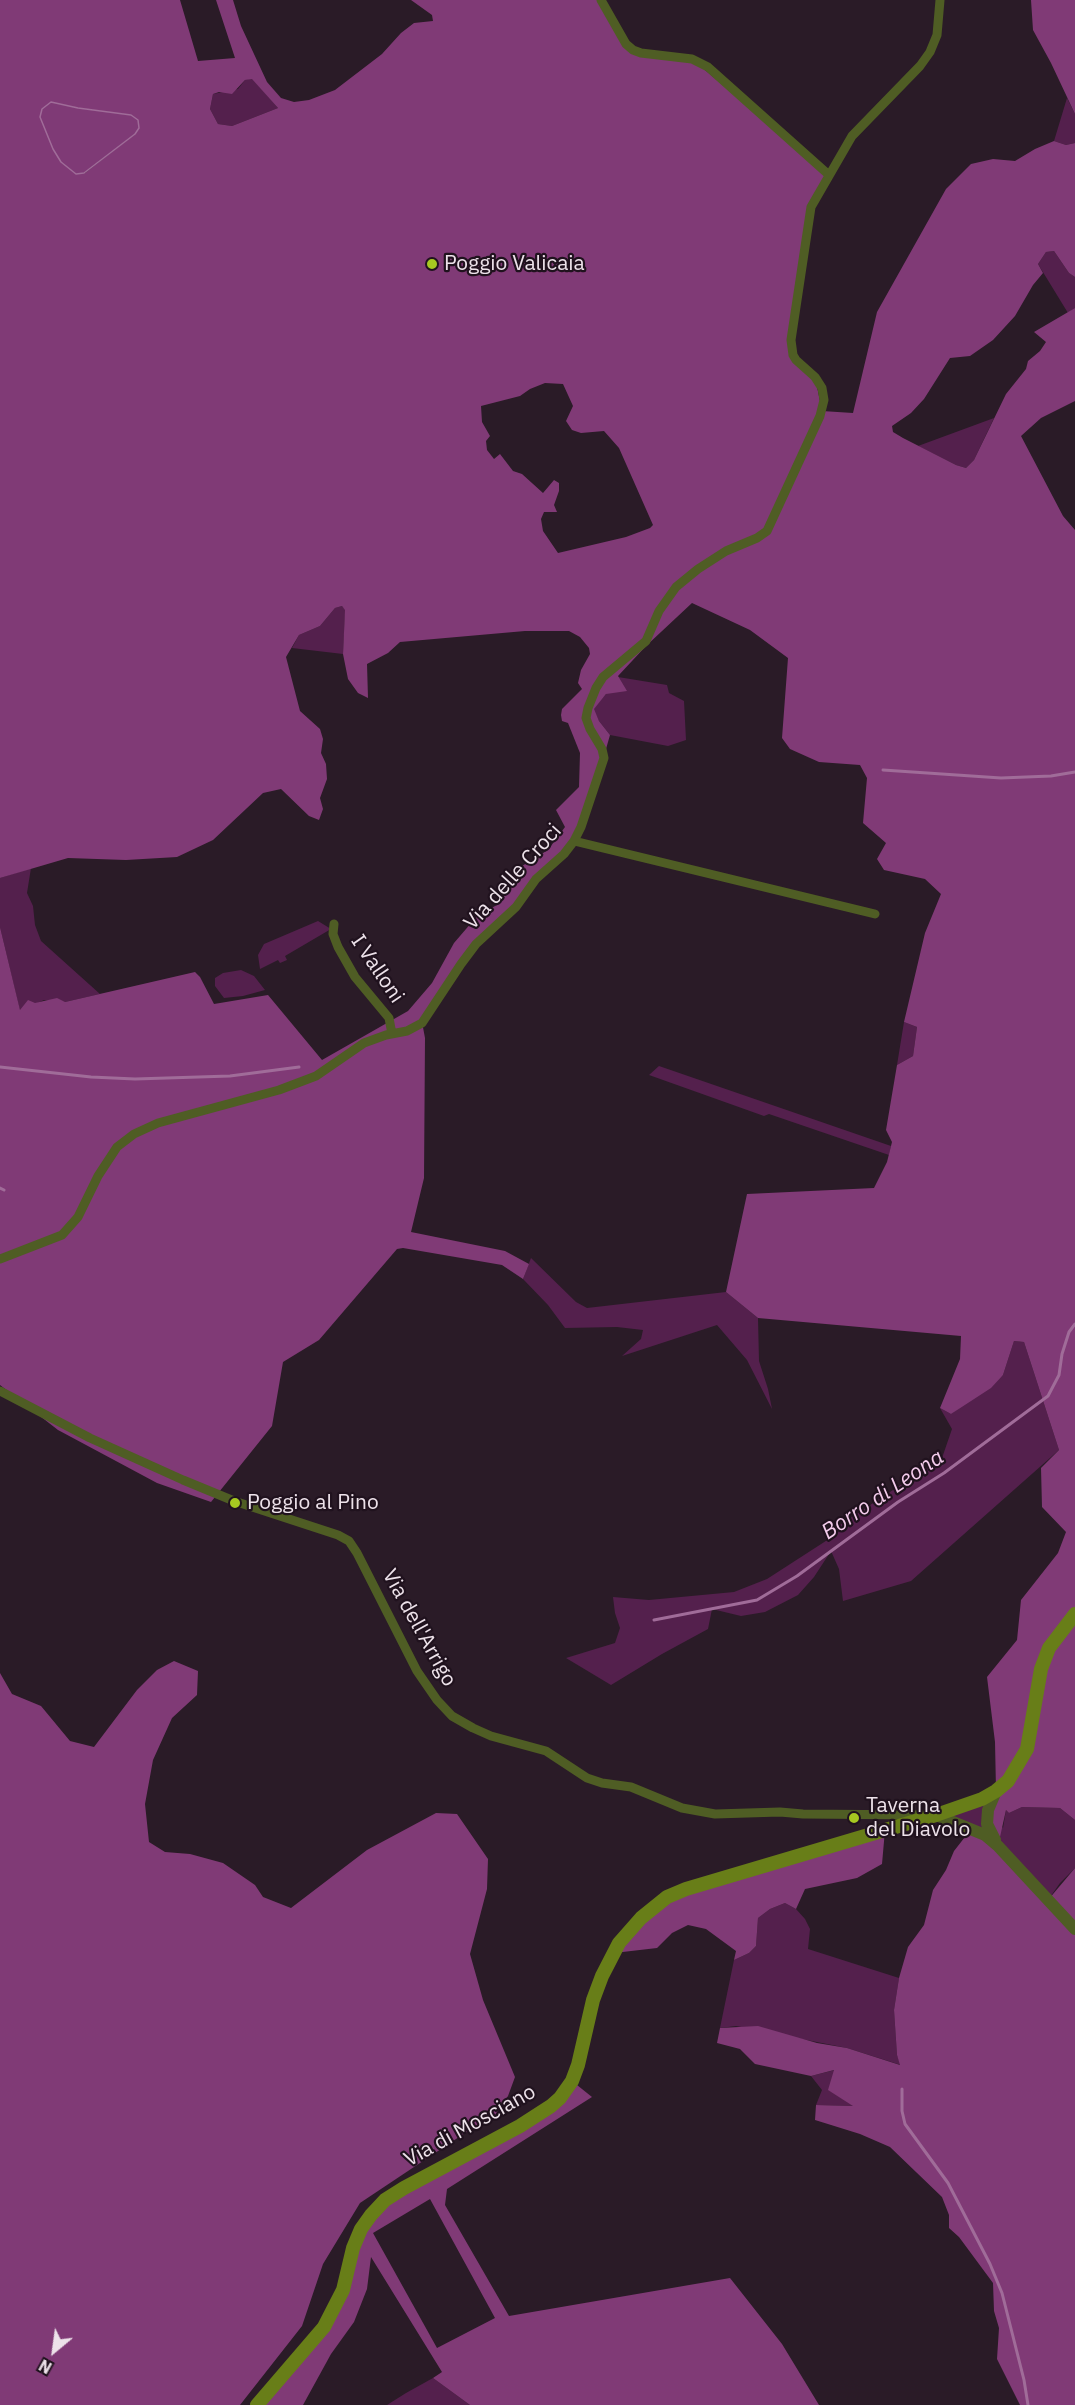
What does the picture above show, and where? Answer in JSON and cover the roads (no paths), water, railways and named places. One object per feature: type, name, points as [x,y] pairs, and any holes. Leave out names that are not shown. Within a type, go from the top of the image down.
[{"type":"main road","points":[[996,1791],[1008,1781],[1027,1749],[1041,1669],[1049,1648],[1075,1614]]},
{"type":"main road","name":"Via di Mosciano","points":[[257,2405],[324,2327],[343,2290],[353,2248],[361,2229],[385,2200],[528,2121],[560,2098],[572,2082],[578,2065],[593,2000],[602,1976],[619,1943],[641,1918],[668,1897],[686,1890],[936,1815],[982,1799],[996,1791]]},
{"type":"street","points":[[601,0],[626,44],[633,50],[641,53],[692,58],[708,67],[829,175]]},
{"type":"street","name":"Via delle Croci","points":[[0,1259],[62,1235],[78,1217],[98,1176],[117,1147],[134,1134],[158,1122],[279,1090],[316,1076],[364,1043],[406,1031],[422,1023],[476,944],[516,908],[536,879],[564,854],[574,841],[581,827],[604,758],[602,749],[586,718],[596,688],[603,677],[646,641],[659,611],[676,587],[726,551],[757,538],[767,531],[820,416],[824,400],[822,388],[815,377],[796,360],[791,340],[811,207],[852,136],[920,66],[930,52],[937,35],[940,0]]},
{"type":"street","points":[[574,841],[875,914]]},
{"type":"street","name":"I Valloni","points":[[334,924],[333,934],[338,947],[355,977],[388,1018],[392,1034]]},
{"type":"street","name":"Via dell'Arrigo","points":[[0,1391],[90,1438],[183,1480],[229,1499],[338,1535],[349,1541],[417,1671],[437,1700],[452,1716],[472,1728],[490,1736],[546,1751],[587,1778],[602,1784],[631,1787],[682,1808],[715,1815],[780,1812],[936,1815]]},
{"type":"street","points":[[996,1791],[988,1810],[987,1824],[998,1846]]},
{"type":"street","points":[[936,1815],[985,1835],[1075,1929]]},
{"type":"waterway","points":[[883,770],[1001,778],[1051,776],[1075,772]]},
{"type":"waterway","points":[[0,1067],[91,1077],[135,1079],[230,1076],[299,1067]]},
{"type":"waterway","points":[[0,1188],[4,1190]]},
{"type":"waterway","name":"Borro di Leona","points":[[654,1620],[757,1600],[797,1576],[898,1502],[944,1473],[1048,1396],[1059,1375],[1062,1354],[1069,1332],[1075,1324]]},
{"type":"waterway","points":[[902,2089],[902,2111],[905,2124],[948,2183],[990,2264],[1002,2293],[1028,2405]]},
{"type":"place","name":"Poggio Valicaia","points":[[432,264]]},
{"type":"place","name":"Poggio al Pino","points":[[235,1503]]},
{"type":"place","name":"Taverna del Diavolo","points":[[854,1818]]}]
